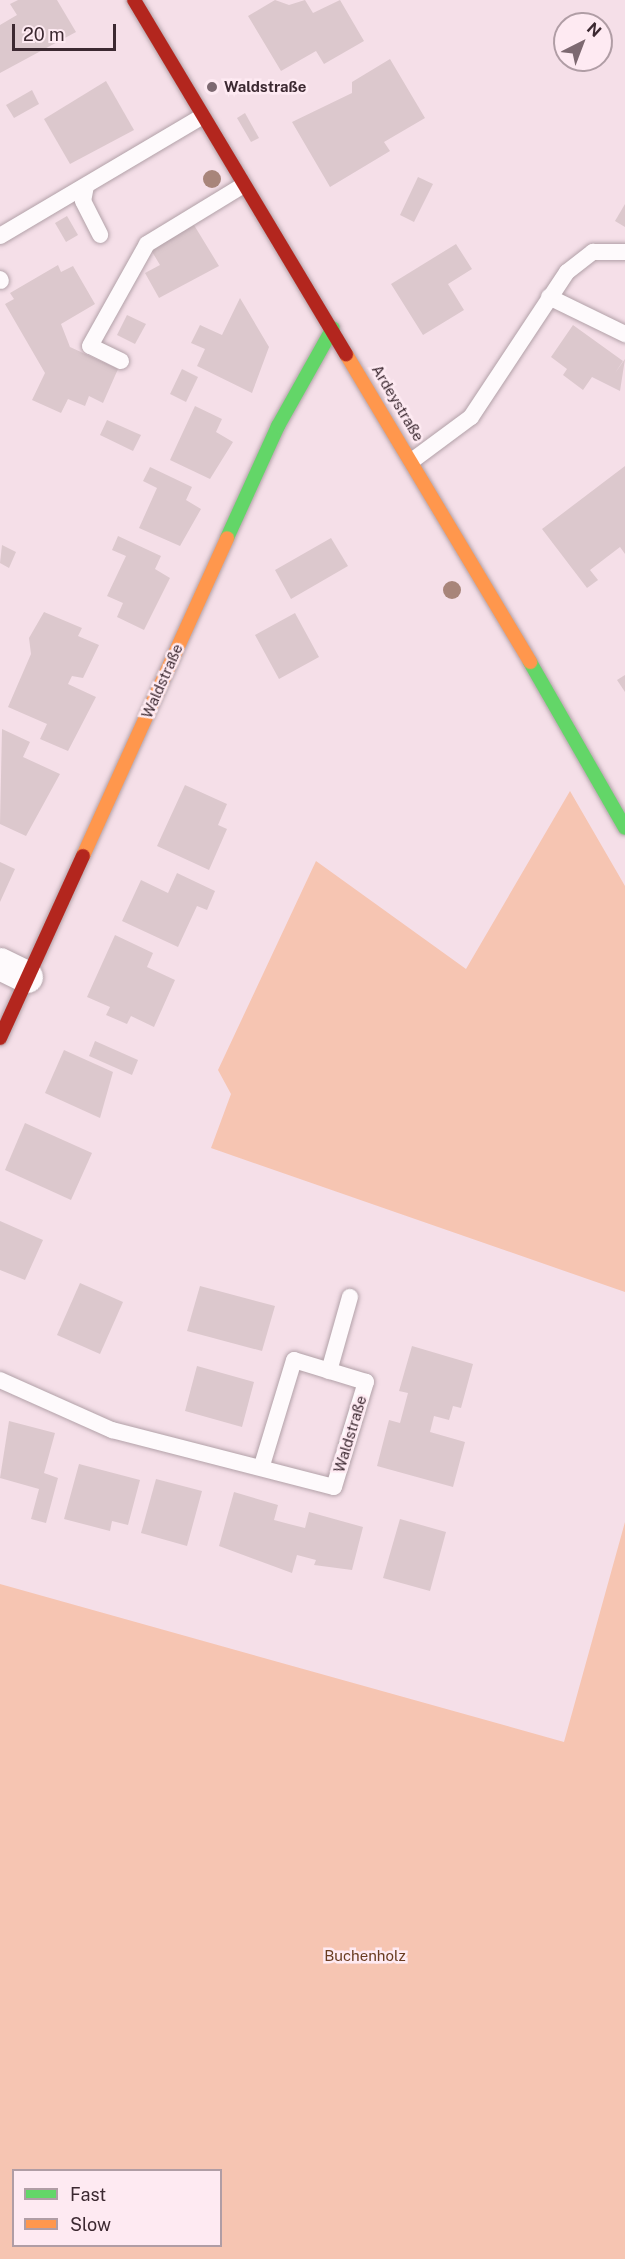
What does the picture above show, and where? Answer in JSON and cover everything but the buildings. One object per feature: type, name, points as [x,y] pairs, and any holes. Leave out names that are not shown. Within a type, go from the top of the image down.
[{"type":"main road","name":"Ardeystraße","points":[[134,0],[242,186],[333,328],[413,460],[625,828]]},
{"type":"main road","name":"Waldstraße","points":[[0,1038],[14,970],[278,426],[333,328]]},
{"type":"lane","points":[[0,236],[201,117]]},
{"type":"lane","points":[[86,186],[83,201],[100,235]]},
{"type":"lane","points":[[121,362],[90,346],[147,244],[242,186]]},
{"type":"lane","points":[[413,460],[471,417],[567,272],[594,252],[625,252]]},
{"type":"lane","points":[[549,297],[625,334]]},
{"type":"lane","points":[[329,1371],[351,1297]]},
{"type":"lane","name":"Waldstraße","points":[[0,1380],[112,1431],[262,1465],[334,1487],[366,1382],[294,1360],[262,1465]]},
{"type":"green space","points":[[570,791],[625,886],[625,1292],[211,1148],[231,1094],[218,1070],[316,861],[466,969]]},
{"type":"green space","name":"Buchenholz","points":[[625,1522],[625,2259],[0,2259],[0,1584],[564,1742]]},
{"type":"traffic: fast","points":[[227,538],[278,426],[333,328]]},
{"type":"traffic: fast","points":[[530,662],[625,828]]},
{"type":"traffic: slow","points":[[346,354],[530,662]]},
{"type":"traffic: slow","points":[[83,856],[227,538]]},
{"type":"traffic: jam","points":[[134,0],[346,354]]},
{"type":"traffic: jam","points":[[0,1038],[83,856]]},
{"type":"place","name":"Waldstraße","points":[[212,87]]}]
